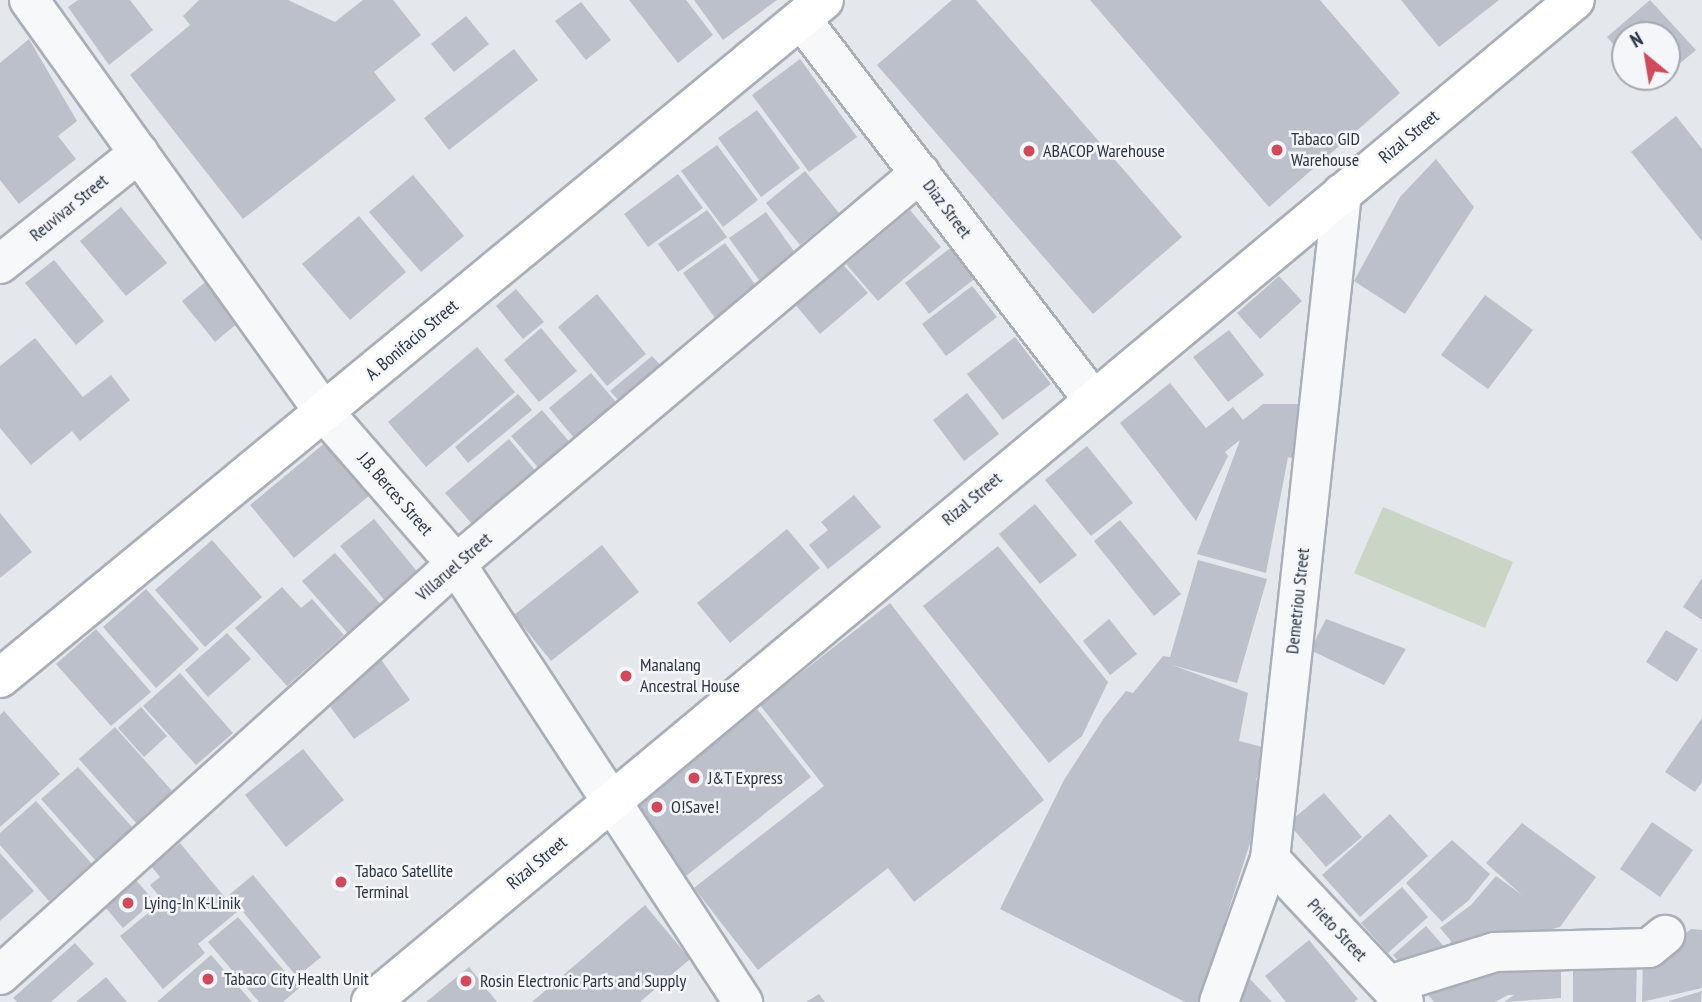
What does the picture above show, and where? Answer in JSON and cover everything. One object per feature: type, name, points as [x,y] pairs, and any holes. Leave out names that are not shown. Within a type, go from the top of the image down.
[{"type":"main road","name":"Rizal Street","points":[[371,1002],[610,800],[1575,0]]},
{"type":"main road","name":"A. Bonifacio Street","points":[[0,678],[813,9]]},
{"type":"street","name":"J.B. Berces Street","points":[[29,0],[324,412],[456,564],[743,1002]]},
{"type":"street","name":"Diaz Street","points":[[813,9],[920,173],[1093,399]]},
{"type":"street","name":"Reuvivar Street","points":[[0,264],[139,153]]},
{"type":"street","name":"Villaruel Street","points":[[0,975],[456,564],[920,173]]},
{"type":"street","name":"Demetriou Street","points":[[1219,1002],[1270,859],[1342,193]]},
{"type":"street","name":"Prieto Street","points":[[1270,859],[1397,994]]},
{"type":"street","points":[[1397,994],[1495,952],[1649,948],[1665,935]]},
{"type":"green space","points":[[1383,507],[1513,562],[1485,628],[1354,573]]},
{"type":"building","points":[[78,0],[130,0],[153,30],[109,65],[68,7]]},
{"type":"building","points":[[199,0],[288,0],[335,22],[363,0],[393,0],[421,35],[374,72],[396,100],[243,219],[130,75],[190,25],[183,16]]},
{"type":"building","points":[[629,0],[686,0],[713,35],[678,63]]},
{"type":"building","points":[[694,0],[777,0],[723,40]]},
{"type":"building","name":"ABACOP Warehouse","points":[[952,0],[976,0],[1182,237],[1093,314],[877,65]]},
{"type":"building","name":"Tabaco GID Warehouse","points":[[1090,0],[1320,0],[1400,93],[1269,207]]},
{"type":"building","points":[[1401,0],[1499,0],[1439,47]]},
{"type":"building","points":[[1650,0],[1669,21],[1626,21]]},
{"type":"building","points":[[581,2],[611,40],[586,60],[555,21]]},
{"type":"building","points":[[466,16],[489,44],[454,72],[431,44]]},
{"type":"building","points":[[1681,34],[1696,50],[1681,62]]},
{"type":"building","points":[[29,39],[77,121],[58,136],[76,159],[19,204],[0,180],[0,63]]},
{"type":"building","points":[[514,49],[538,80],[449,150],[424,118]]},
{"type":"building","points":[[800,59],[857,137],[809,172],[752,95]]},
{"type":"building","points":[[757,110],[800,168],[761,197],[718,138]]},
{"type":"building","points":[[1676,116],[1702,149],[1702,241],[1631,152]]},
{"type":"building","points":[[717,145],[758,200],[723,227],[681,171]]},
{"type":"building","points":[[1436,159],[1474,207],[1405,314],[1354,281],[1400,197]]},
{"type":"building","points":[[805,171],[839,213],[800,245],[766,203]]},
{"type":"building","points":[[678,174],[703,208],[648,247],[624,214]]},
{"type":"building","points":[[413,175],[464,236],[421,272],[369,212]]},
{"type":"building","points":[[121,207],[167,263],[126,296],[80,241]]},
{"type":"building","points":[[707,210],[727,237],[678,272],[658,244]]},
{"type":"building","points":[[910,210],[941,247],[878,301],[846,264]]},
{"type":"building","points":[[766,212],[796,254],[759,280],[729,238]]},
{"type":"building","points":[[359,216],[406,272],[350,320],[302,264]]},
{"type":"building","points":[[725,243],[757,287],[715,318],[683,273]]},
{"type":"building","points":[[953,246],[977,277],[929,314],[905,283]]},
{"type":"building","points":[[54,260],[104,321],[76,345],[25,283]]},
{"type":"building","points":[[841,262],[868,293],[820,334],[793,302]]},
{"type":"building","points":[[1279,276],[1302,301],[1260,339],[1237,313]]},
{"type":"building","points":[[208,280],[240,321],[215,342],[182,301]]},
{"type":"building","points":[[972,286],[997,317],[946,356],[922,324]]},
{"type":"building","points":[[516,289],[544,322],[523,339],[496,306]]},
{"type":"building","points":[[597,294],[646,354],[607,386],[558,327]]},
{"type":"building","points":[[1485,295],[1533,330],[1488,389],[1441,355]]},
{"type":"building","points":[[541,328],[577,371],[539,402],[504,360]]},
{"type":"building","points":[[1229,330],[1264,375],[1228,402],[1193,357]]},
{"type":"building","points":[[1015,337],[1051,384],[1003,420],[967,374]]},
{"type":"building","points":[[35,338],[83,397],[111,375],[130,400],[80,441],[72,431],[31,465],[0,428],[0,366]]},
{"type":"building","points":[[477,347],[515,392],[426,467],[388,422]]},
{"type":"building","points":[[652,356],[664,369],[622,404],[610,391]]},
{"type":"building","points":[[591,373],[621,408],[579,444],[549,408]]},
{"type":"building","points":[[1170,383],[1206,428],[1233,407],[1243,420],[1263,404],[1305,404],[1298,460],[1288,457],[1266,573],[1197,554],[1240,440],[1225,452],[1228,456],[1196,521],[1120,423]]},
{"type":"building","points":[[967,393],[999,434],[964,461],[933,420]]},
{"type":"building","points":[[518,394],[532,410],[468,463],[455,447]]},
{"type":"building","points":[[542,410],[572,445],[541,471],[511,436]]},
{"type":"building","points":[[509,439],[543,480],[480,533],[445,493]]},
{"type":"building","points":[[326,442],[370,495],[294,558],[250,505]]},
{"type":"building","points":[[1087,446],[1133,503],[1091,536],[1045,480]]},
{"type":"building","points":[[854,495],[881,527],[828,569],[809,545],[828,530],[821,522]]},
{"type":"building","points":[[1035,504],[1077,555],[1040,584],[999,534]]},
{"type":"building","points":[[0,513],[32,552],[0,578]]},
{"type":"building","points":[[374,519],[424,580],[390,607],[340,546]]},
{"type":"building","points":[[1120,520],[1181,594],[1154,616],[1094,541]]},
{"type":"building","points":[[787,529],[820,568],[730,643],[697,603]]},
{"type":"building","points":[[212,540],[262,597],[205,647],[155,590]]},
{"type":"building","points":[[602,545],[639,592],[551,661],[514,615]]},
{"type":"building","points":[[998,546],[1108,682],[1082,736],[1049,763],[923,606]]},
{"type":"building","points":[[335,553],[385,609],[352,638],[302,581]]},
{"type":"building","points":[[1198,560],[1267,579],[1237,683],[1172,665],[1248,693],[1239,741],[1266,748],[1256,780],[1260,781],[1250,843],[1199,1002],[1185,1002],[1000,909],[1064,780],[1104,718],[1126,691],[1133,693],[1163,656],[1170,657]]},
{"type":"building","points":[[1702,578],[1702,620],[1683,607]]},
{"type":"building","points":[[282,587],[301,608],[312,599],[344,635],[287,686],[235,628]]},
{"type":"building","points":[[146,589],[199,649],[156,688],[103,627]]},
{"type":"building","points":[[890,603],[1044,800],[914,902],[888,868],[758,970],[694,888],[824,786],[760,705]]},
{"type":"building","points":[[1109,619],[1137,654],[1110,675],[1083,641]]},
{"type":"building","points":[[1326,619],[1406,649],[1384,685],[1310,650]]},
{"type":"building","points":[[96,629],[151,692],[111,726],[56,664]]},
{"type":"building","points":[[1666,630],[1698,649],[1677,682],[1646,662]]},
{"type":"building","points":[[227,633],[251,659],[208,697],[185,670]]},
{"type":"building","points":[[377,654],[410,700],[354,739],[321,694]]},
{"type":"building","points":[[180,673],[233,733],[196,765],[143,706]]},
{"type":"building","points":[[141,707],[167,736],[144,757],[118,728]]},
{"type":"building","points":[[757,709],[811,777],[686,876],[632,808]]},
{"type":"building","points":[[4,711],[60,774],[0,827],[0,715]]},
{"type":"building","points":[[1702,718],[1702,782],[1695,792],[1665,772]]},
{"type":"building","points":[[115,727],[173,792],[137,824],[79,759]]},
{"type":"building","points":[[303,749],[344,800],[286,847],[245,795]]},
{"type":"building","points":[[78,767],[133,828],[96,861],[41,799]]},
{"type":"building","points":[[1324,793],[1362,837],[1326,867],[1288,823]]},
{"type":"building","points":[[36,801],[92,864],[49,901],[0,845],[0,833]]},
{"type":"building","points":[[1390,814],[1428,856],[1360,917],[1322,875]]},
{"type":"building","points":[[1652,822],[1693,850],[1660,897],[1620,869]]},
{"type":"building","points":[[1522,823],[1596,877],[1560,927],[1446,955],[1451,941],[1440,928],[1471,905],[1496,876],[1522,895],[1486,863]]},
{"type":"building","points":[[1452,840],[1490,874],[1468,901],[1442,922],[1406,883]]},
{"type":"building","points":[[180,843],[237,912],[198,944],[205,953],[163,989],[120,936],[163,901],[150,885],[160,877],[151,866]]},
{"type":"building","points":[[0,853],[34,891],[0,921]]},
{"type":"building","points":[[253,875],[321,957],[297,977],[229,895]]},
{"type":"building","points":[[136,880],[154,901],[123,928],[105,907]]},
{"type":"building","points":[[1402,887],[1428,917],[1388,953],[1361,923]]},
{"type":"building","points":[[645,905],[690,959],[640,1002],[532,1002]]},
{"type":"building","points":[[238,917],[299,988],[283,1002],[259,1002],[208,942]]},
{"type":"building","points":[[1426,926],[1447,950],[1405,969],[1393,955]]},
{"type":"building","points":[[1691,929],[1702,930],[1702,988],[1642,1002],[1643,958],[1654,957]]},
{"type":"building","points":[[1309,940],[1358,999],[1354,1002],[1286,1002],[1265,976]]},
{"type":"building","points":[[75,943],[94,964],[51,1002],[17,1002],[13,998]]},
{"type":"building","name":"Tabaco City Health Unit","points":[[211,955],[252,1002],[157,1002]]},
{"type":"building","points":[[1573,956],[1637,957],[1636,1002],[1573,1002]]},
{"type":"building","points":[[1561,960],[1561,998],[1504,1002],[1514,995],[1508,995],[1495,1002],[1434,1002],[1425,991],[1452,973]]},
{"type":"building","points":[[469,967],[497,1002],[426,1002]]},
{"type":"building","points":[[106,977],[127,1002],[76,1002]]},
{"type":"building","points":[[1249,978],[1272,1002],[1240,1002]]},
{"type":"building","points":[[1702,991],[1701,1002],[1669,1002],[1669,1001]]},
{"type":"building","points":[[819,994],[825,1002],[806,1002]]},
{"type":"place","name":"Tabaco GID Warehouse","points":[[1277,150]]},
{"type":"place","name":"ABACOP Warehouse","points":[[1029,151]]},
{"type":"place","name":"Manalang Ancestral House","points":[[626,676]]},
{"type":"place","name":"J&T Express","points":[[694,778]]},
{"type":"place","name":"O!Save!","points":[[657,807]]},
{"type":"place","name":"Tabaco Satellite Terminal","points":[[341,882]]},
{"type":"place","name":"Lying-In K-Linik","points":[[128,903]]},
{"type":"place","name":"Tabaco City Health Unit","points":[[208,979]]},
{"type":"place","name":"Rosin Electronic Parts and Supply","points":[[466,981]]}]
